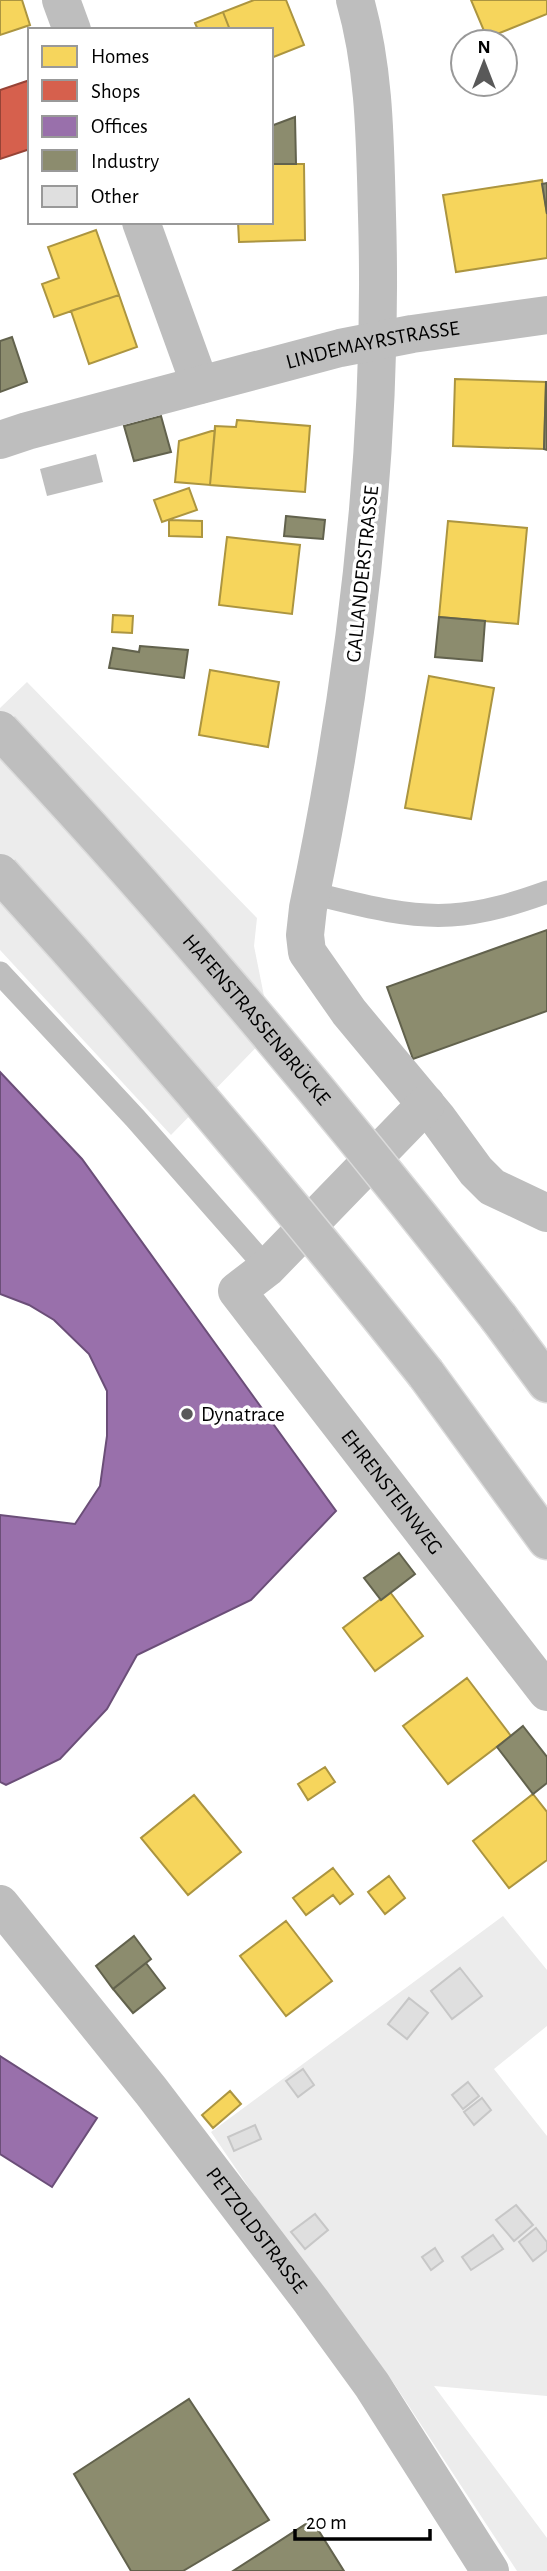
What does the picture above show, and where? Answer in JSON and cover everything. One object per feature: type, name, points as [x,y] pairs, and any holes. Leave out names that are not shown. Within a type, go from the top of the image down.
[{"type":"main road","points":[[61,0],[71,28]]},
{"type":"main road","name":"GALLANDERSTRASSE","points":[[355,0],[363,27],[374,112],[379,340],[374,459],[349,686],[311,894],[305,935],[307,952],[349,1012],[426,1104],[476,1171],[492,1187],[547,1213]]},
{"type":"main road","points":[[142,224],[200,385]]},
{"type":"main road","name":"LINDEMAYRSTRASSE","points":[[0,440],[340,348],[547,315]]},
{"type":"main road","name":"HAFENSTRASSENBRÜCKE","points":[[0,730],[150,894],[377,1161],[547,1383]]},
{"type":"main road","points":[[0,873],[110,993],[229,1131],[426,1374],[547,1540]]},
{"type":"main road","points":[[267,1268],[426,1104]]},
{"type":"main road","name":"EHRENSTEINWEG","points":[[267,1268],[237,1291],[547,1692]]},
{"type":"main road","name":"PETZOLDSTRASSE","points":[[0,1904],[151,2091],[311,2301],[372,2385],[490,2571]]},
{"type":"lane","points":[[311,894],[394,911],[450,915],[498,908],[547,892]]},
{"type":"lane","points":[[0,973],[135,1118],[267,1268]]},
{"type":"shaded area","points":[[96,454],[103,482],[47,496],[40,469]]},
{"type":"shaded area","points":[[27,682],[257,918],[254,946],[265,1001],[276,1027],[171,1135],[0,950],[0,708]]},
{"type":"shaded area","points":[[503,1916],[547,1970],[547,2026],[494,2069],[547,2136],[547,2396],[434,2386],[547,2538],[547,2571],[517,2571],[393,2382],[297,2258],[211,2132]]},
{"type":"building: Homes","points":[[0,0],[22,0],[30,25],[0,35]]},
{"type":"building: Homes","points":[[254,0],[286,0],[304,45],[273,57],[273,28],[229,28],[223,12]]},
{"type":"building: Homes","points":[[471,0],[547,0],[547,14],[512,28],[483,28]]},
{"type":"building: Homes","points":[[223,12],[229,28],[197,28],[195,23]]},
{"type":"building: Homes","points":[[273,164],[304,164],[305,240],[239,242],[238,224],[273,224]]},
{"type":"building: Homes","points":[[542,180],[547,214],[547,258],[456,272],[443,195]]},
{"type":"building: Homes","points":[[96,230],[119,295],[54,317],[42,284],[59,278],[48,247]]},
{"type":"building: Homes","points":[[119,295],[137,347],[89,364],[71,311]]},
{"type":"building: Homes","points":[[455,379],[546,382],[544,449],[453,446]]},
{"type":"building: Homes","points":[[237,420],[310,426],[305,492],[210,485],[215,426],[236,427]]},
{"type":"building: Homes","points":[[215,430],[210,485],[175,482],[179,441]]},
{"type":"building: Homes","points":[[189,488],[197,510],[162,522],[154,500]]},
{"type":"building: Homes","points":[[169,520],[202,521],[202,537],[169,536]]},
{"type":"building: Homes","points":[[448,521],[527,528],[518,624],[439,617]]},
{"type":"building: Homes","points":[[227,537],[300,545],[292,614],[219,605]]},
{"type":"building: Homes","points":[[113,615],[133,616],[132,633],[112,632]]},
{"type":"building: Homes","points":[[210,670],[279,682],[268,747],[199,735]]},
{"type":"building: Homes","points":[[429,676],[494,688],[471,819],[405,808]]},
{"type":"building: Homes","points":[[390,1592],[423,1636],[375,1671],[343,1628]]},
{"type":"building: Homes","points":[[467,1678],[511,1736],[448,1784],[403,1726]]},
{"type":"building: Homes","points":[[325,1767],[335,1782],[308,1800],[298,1784]]},
{"type":"building: Homes","points":[[533,1794],[547,1812],[547,1860],[509,1888],[473,1841]]},
{"type":"building: Homes","points":[[194,1795],[241,1852],[188,1895],[141,1838]]},
{"type":"building: Homes","points":[[333,1868],[353,1894],[340,1904],[333,1895],[306,1915],[293,1898]]},
{"type":"building: Homes","points":[[389,1876],[405,1898],[385,1914],[368,1892]]},
{"type":"building: Homes","points":[[286,1921],[332,1981],[286,2016],[240,1956]]},
{"type":"building: Homes","points":[[230,2091],[241,2104],[213,2128],[202,2115]]},
{"type":"building: Shops","points":[[28,81],[28,150],[0,159],[0,90]]},
{"type":"building: Offices","name":"Dynatrace","points":[[0,1072],[82,1159],[336,1511],[251,1600],[137,1655],[107,1709],[60,1759],[6,1785],[0,1782],[0,1515],[75,1524],[100,1486],[107,1436],[107,1391],[89,1354],[54,1320],[29,1305],[0,1294]]},
{"type":"building: Offices","points":[[0,2056],[97,2118],[52,2187],[0,2154]]},
{"type":"building: Industry","points":[[295,117],[296,164],[273,164],[273,125]]},
{"type":"building: Industry","points":[[547,183],[547,214],[542,184]]},
{"type":"building: Industry","points":[[12,337],[27,382],[0,392],[0,341]]},
{"type":"building: Industry","points":[[547,382],[547,450],[544,449]]},
{"type":"building: Industry","points":[[161,416],[171,452],[134,461],[124,426]]},
{"type":"building: Industry","points":[[286,516],[325,520],[323,539],[284,536]]},
{"type":"building: Industry","points":[[439,617],[485,621],[482,661],[435,657]]},
{"type":"building: Industry","points":[[140,646],[188,650],[184,678],[109,668],[113,648],[139,652]]},
{"type":"building: Industry","points":[[547,930],[547,1011],[413,1059],[387,987]]},
{"type":"building: Industry","points":[[399,1553],[415,1574],[381,1600],[364,1578]]},
{"type":"building: Industry","points":[[523,1726],[547,1757],[547,1783],[533,1794],[497,1747]]},
{"type":"building: Industry","points":[[134,1936],[151,1959],[113,1989],[96,1966]]},
{"type":"building: Industry","points":[[146,1963],[165,1988],[133,2013],[113,1989]]},
{"type":"building: Industry","points":[[189,2399],[269,2520],[183,2571],[131,2571],[74,2474]]},
{"type":"building: Industry","points":[[312,2520],[344,2571],[233,2571]]},
{"type":"building: Other","points":[[460,1968],[482,1996],[452,2019],[431,1991]]},
{"type":"building: Other","points":[[409,1998],[428,2013],[407,2039],[388,2024]]},
{"type":"building: Other","points":[[303,2069],[314,2085],[298,2097],[286,2081]]},
{"type":"building: Other","points":[[468,2082],[479,2096],[463,2109],[452,2095]]},
{"type":"building: Other","points":[[482,2098],[491,2110],[474,2125],[464,2112]]},
{"type":"building: Other","points":[[255,2125],[261,2139],[234,2151],[228,2137]]},
{"type":"building: Other","points":[[516,2205],[533,2225],[514,2241],[496,2220]]},
{"type":"building: Other","points":[[315,2214],[328,2230],[305,2249],[291,2232]]},
{"type":"building: Other","points":[[536,2228],[547,2242],[547,2250],[533,2261],[519,2242]]},
{"type":"building: Other","points":[[493,2235],[503,2249],[471,2270],[462,2257]]},
{"type":"building: Other","points":[[435,2248],[443,2261],[431,2270],[422,2257]]},
{"type":"place","name":"Dynatrace","points":[[187,1414]]}]
